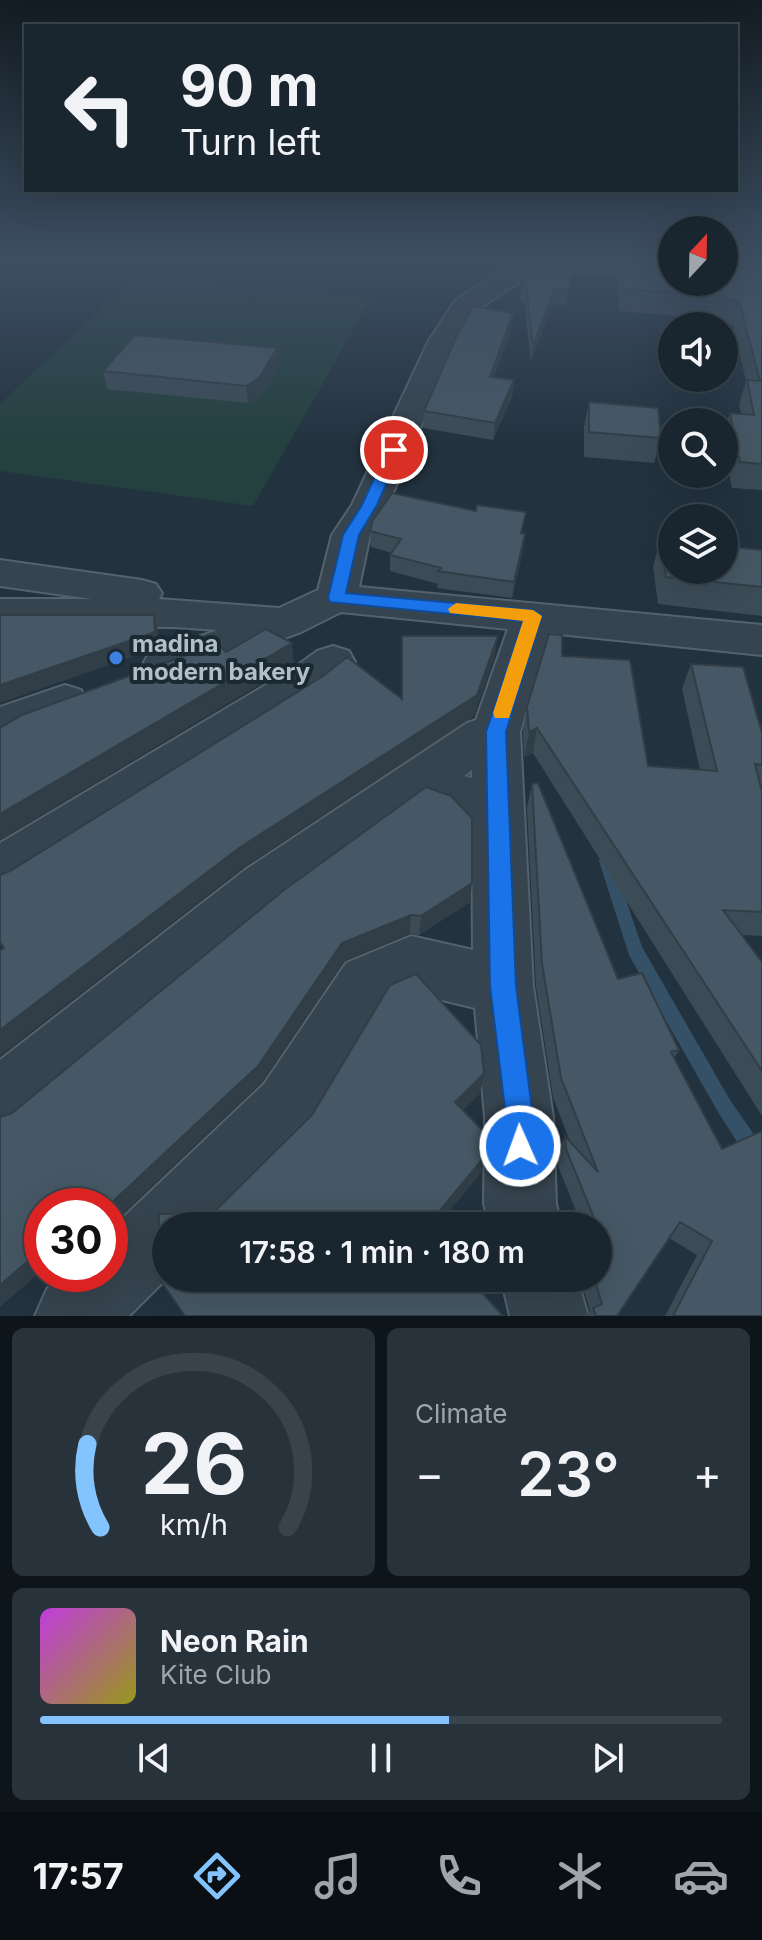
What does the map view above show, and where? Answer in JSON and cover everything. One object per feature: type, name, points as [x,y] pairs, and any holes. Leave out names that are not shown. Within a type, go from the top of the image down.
[{"type":"street","points":[[336,598],[351,535],[370,505],[442,342],[454,322]]},
{"type":"street","points":[[0,573],[187,600],[233,617]]},
{"type":"street","points":[[0,725],[286,622],[336,598],[528,632],[762,640]]},
{"type":"street","points":[[0,613],[174,613],[286,622]]},
{"type":"street","points":[[522,1212],[519,1117],[503,986],[496,732],[528,632]]},
{"type":"street","points":[[0,871],[307,682],[333,662]]},
{"type":"street","points":[[0,1102],[265,888],[484,736],[496,732]]},
{"type":"street","points":[[418,782],[499,808]]},
{"type":"street","points":[[182,1212],[288,1108],[367,984],[411,964],[503,986]]},
{"type":"street","points":[[74,1316],[152,1241]]},
{"type":"street","points":[[543,1292],[549,1316]]},
{"type":"green space","points":[[87,322],[358,322],[253,506],[0,471],[0,404]]},
{"type":"building","points":[[464,322],[510,322],[490,377],[514,380],[495,423],[424,411]]},
{"type":"building","points":[[530,322],[542,322],[533,346]]},
{"type":"building","points":[[745,322],[762,322],[762,464],[740,462],[738,452],[738,414],[754,415],[747,380],[760,381]]},
{"type":"building","points":[[135,335],[277,348],[259,378],[246,386],[103,371]]},
{"type":"building","points":[[589,402],[658,408],[658,438],[589,432]]},
{"type":"building","points":[[392,493],[476,511],[477,505],[526,512],[521,533],[525,534],[514,582],[438,571],[441,568],[390,555],[401,539],[370,531],[373,520]]},
{"type":"building","points":[[738,547],[762,550],[762,587],[733,584],[738,584]]},
{"type":"building","points":[[0,615],[154,615],[155,632],[0,685]]},
{"type":"building","points":[[266,629],[292,643],[0,814],[0,728],[22,715],[217,644],[226,652]]},
{"type":"building","points":[[549,634],[562,635],[562,656],[630,660],[648,766],[717,771],[691,664],[743,667],[762,733],[762,765],[755,764],[762,792],[762,912],[723,910],[762,962],[762,1071],[537,728],[529,732],[527,707]]},
{"type":"building","points":[[402,636],[498,636],[477,695],[239,848],[0,1030],[0,950],[4,948],[0,942],[0,875],[323,676],[347,657],[402,699]]},
{"type":"building","points":[[538,783],[618,979],[642,973],[679,1050],[671,1052],[722,1149],[762,1131],[762,1316],[673,1316],[712,1241],[680,1222],[617,1316],[596,1316],[593,1308],[602,1304],[598,1292],[612,1292],[612,1212],[592,1212],[566,1149],[565,1136],[598,1172],[561,1078],[542,964],[532,784]]},
{"type":"building","points":[[426,787],[451,796],[472,818],[472,883],[421,916],[411,915],[342,943],[258,1066],[127,1188],[24,1188],[24,1264],[0,1285],[0,1117],[12,1113],[284,890]]},
{"type":"building","points":[[416,974],[481,1045],[484,1074],[455,1102],[486,1134],[486,1155],[439,1212],[214,1212],[312,1115],[390,985]]},
{"type":"building","points":[[168,1292],[482,1292],[503,1316],[185,1316]]},
{"type":"waterway","points":[[606,861],[635,950],[724,1106],[762,1163]]},
{"type":"slow traffic","points":[[456,609],[533,616],[502,713]]},
{"type":"place","name":"madina modern bakery","points":[[116,658]]},
{"type":"route","points":[[394,450],[370,505],[351,535],[336,598],[533,616],[496,732],[503,986],[520,1146]]}]
